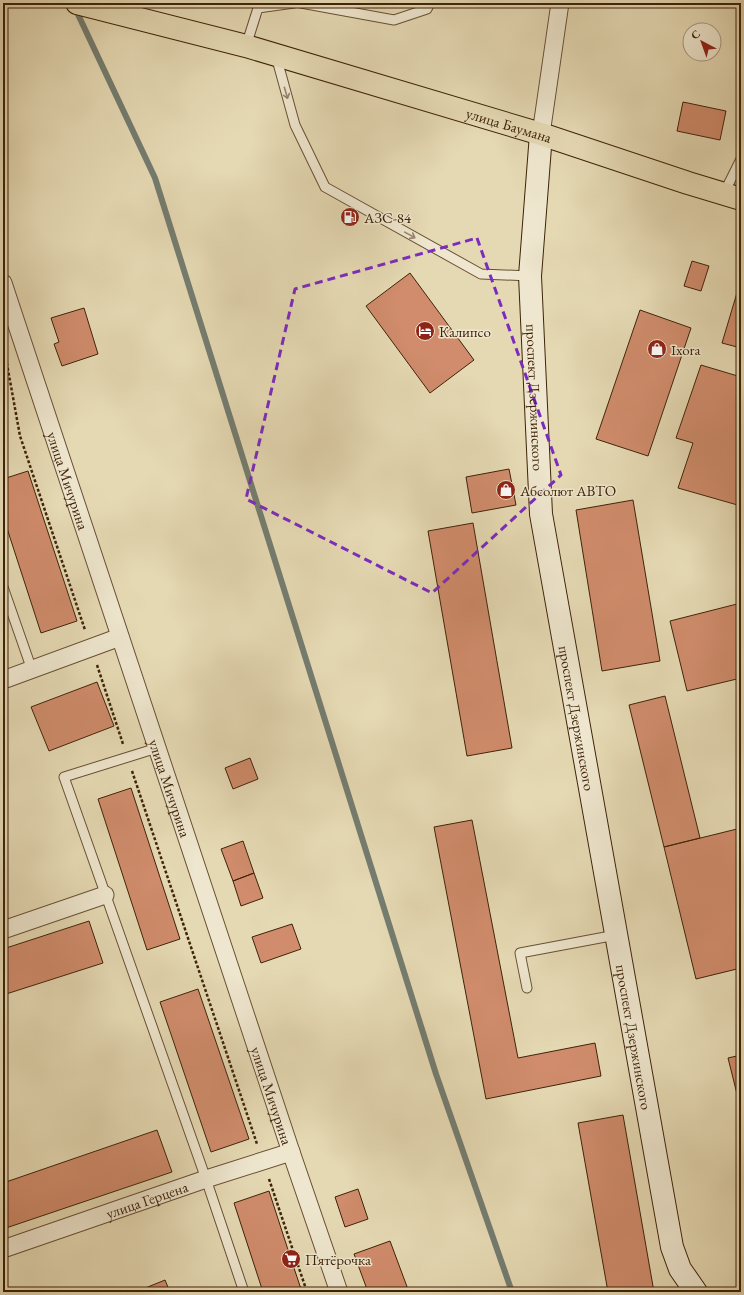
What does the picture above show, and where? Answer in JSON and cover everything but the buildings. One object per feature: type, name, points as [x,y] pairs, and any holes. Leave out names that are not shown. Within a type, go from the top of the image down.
[{"type":"main road","name":"улица Баумана","points":[[78,3],[246,46],[541,134],[688,183],[733,196]]},
{"type":"street","points":[[541,134],[560,3]]},
{"type":"street","name":"проспект Дзержинского","points":[[541,134],[530,276],[541,514],[672,1247],[680,1269],[696,1292]]},
{"type":"street","name":"улица Мичурина","points":[[3,283],[291,1152],[339,1292]]},
{"type":"street","points":[[3,680],[120,637]]},
{"type":"street","points":[[3,930],[105,895]]},
{"type":"street","name":"улица Герцена","points":[[3,1249],[206,1179],[291,1152]]},
{"type":"lane","points":[[246,46],[258,8],[294,3]]},
{"type":"lane","points":[[300,3],[394,20],[427,9],[430,3]]},
{"type":"lane","points":[[276,55],[296,125],[325,188],[481,274],[530,276]]},
{"type":"lane","points":[[733,196],[741,159]]},
{"type":"lane","points":[[3,587],[32,670]]},
{"type":"lane","points":[[157,748],[64,777],[206,1179],[244,1292]]},
{"type":"lane","points":[[527,988],[520,953],[616,935]]},
{"type":"path","points":[[4,351],[20,436],[307,1292]]},
{"type":"highlighted area","points":[[477,238],[561,475],[432,593],[246,499],[295,289]]},
{"type":"waterway","points":[[75,8],[155,178],[436,1074],[512,1292]]},
{"type":"place","name":"АЗС-84","points":[[350,217]]},
{"type":"place","name":"Калипсо","points":[[425,331]]},
{"type":"place","name":"Ixora","points":[[657,349]]},
{"type":"place","name":"Абсолют АВТО","points":[[506,490]]},
{"type":"place","name":"Пятёрочка","points":[[291,1259]]}]
